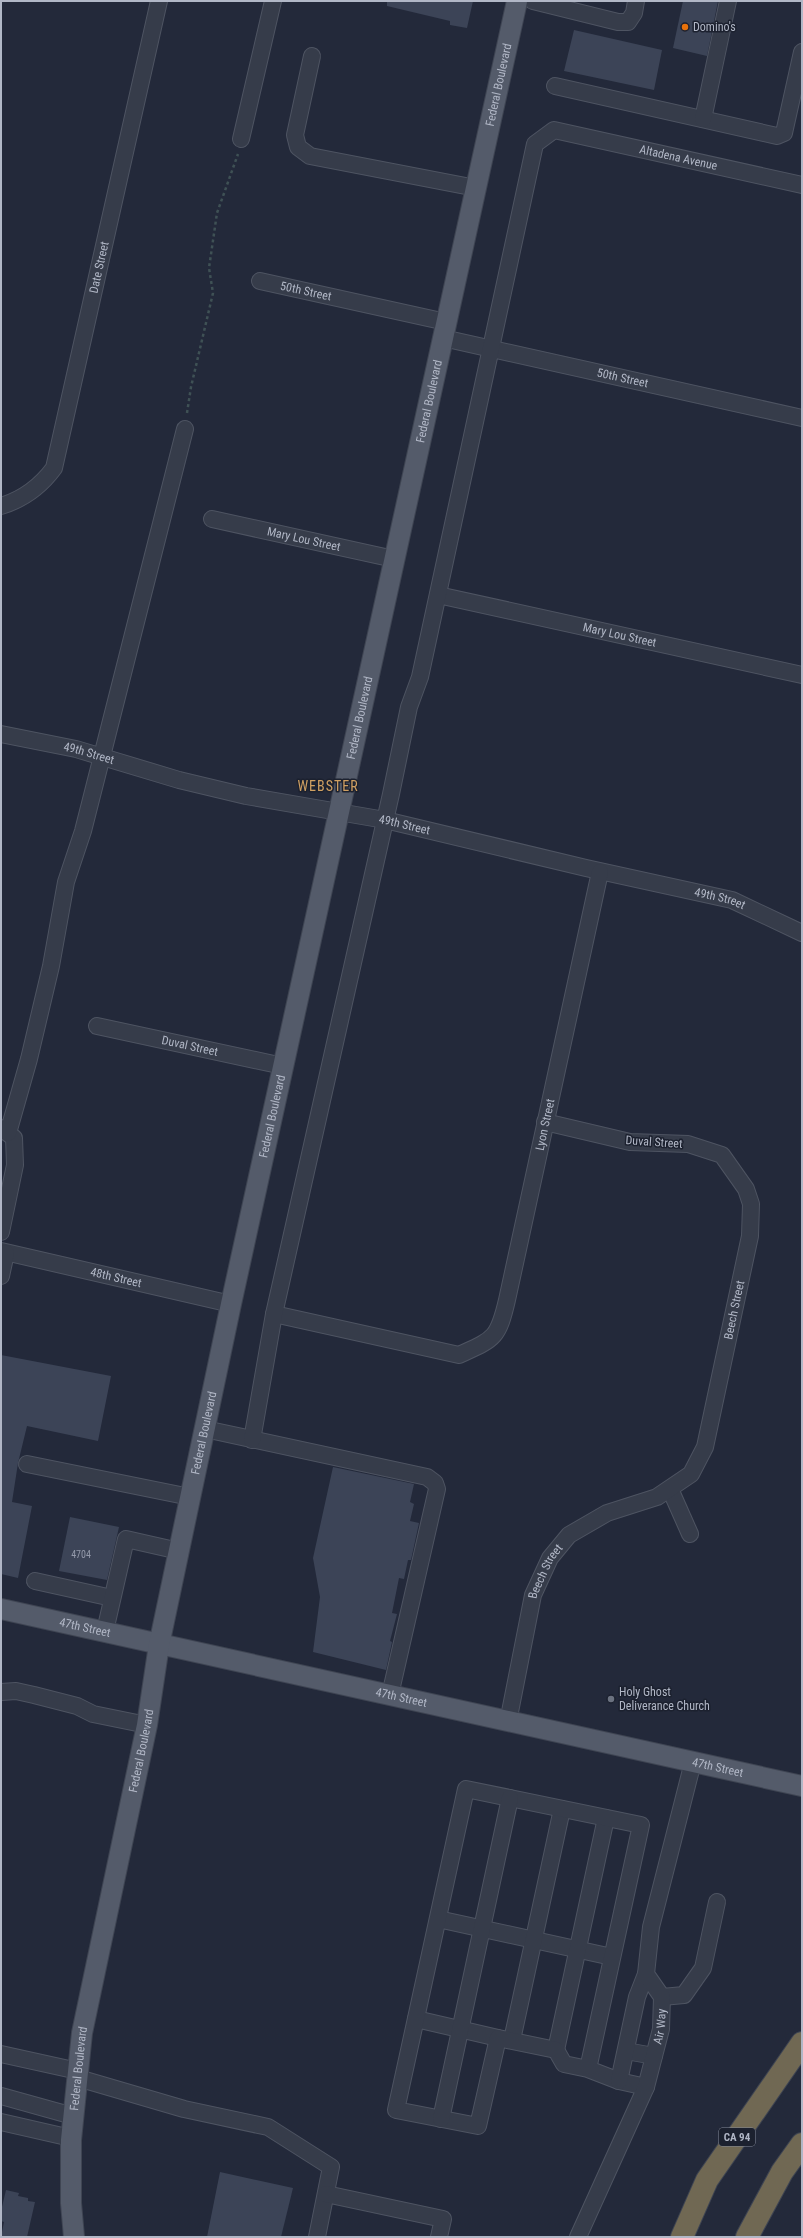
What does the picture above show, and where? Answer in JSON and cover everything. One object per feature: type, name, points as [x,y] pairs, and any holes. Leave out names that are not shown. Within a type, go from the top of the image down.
[{"type":"highway","name":"CA 94","points":[[682,2237],[707,2180],[802,2043]]},
{"type":"highway","points":[[748,2237],[782,2172],[802,2144]]},
{"type":"main road","name":"Federal Boulevard","points":[[74,2237],[71,2203],[71,2138],[82,2033],[147,1725],[159,1644],[231,1304],[517,1]]},
{"type":"main road","name":"47th Street","points":[[1,1609],[802,1786]]},
{"type":"street","name":"Date Street","points":[[1,506],[24,497],[36,489],[54,468],[159,1]]},
{"type":"street","points":[[241,139],[273,1]]},
{"type":"street","points":[[533,1],[618,22],[628,22],[634,13],[636,1]]},
{"type":"street","points":[[703,119],[728,1]]},
{"type":"street","points":[[555,86],[777,136],[784,132],[802,52]]},
{"type":"street","points":[[312,56],[295,136],[298,147],[310,156],[476,188]]},
{"type":"street","name":"Altadena Avenue","points":[[491,350],[536,144],[554,130],[802,185]]},
{"type":"street","name":"50th Street","points":[[260,281],[445,330],[491,350],[802,418]]},
{"type":"street","points":[[252,1440],[274,1314],[386,820],[408,708],[420,677],[491,350]]},
{"type":"street","points":[[1,1232],[15,1166],[7,1133],[30,1059],[50,974],[66,882],[84,831],[185,429]]},
{"type":"street","name":"Mary Lou Street","points":[[212,519],[394,559]]},
{"type":"street","name":"Mary Lou Street","points":[[438,595],[802,675]]},
{"type":"street","name":"49th Street","points":[[1,734],[76,750],[179,780],[246,796],[386,820],[600,872],[732,900],[802,933]]},
{"type":"street","name":"Lyon Street","points":[[274,1314],[459,1355],[485,1343],[496,1335],[502,1324],[600,872]]},
{"type":"street","name":"Duval Street","points":[[97,1026],[283,1066]]},
{"type":"street","name":"Duval Street","points":[[546,1122],[630,1142],[688,1144],[722,1155],[746,1189],[751,1204],[750,1236]]},
{"type":"street","name":"Beech Street","points":[[508,1722],[533,1594],[550,1558],[569,1535],[607,1513],[657,1497],[691,1474],[705,1447],[750,1236]]},
{"type":"street","points":[[1,1276],[4,1252]]},
{"type":"street","name":"48th Street","points":[[4,1252],[231,1304]]},
{"type":"street","points":[[204,1429],[427,1477],[435,1483],[437,1489],[390,1696]]},
{"type":"street","points":[[27,1464],[190,1498]]},
{"type":"street","points":[[670,1489],[690,1534]]},
{"type":"street","points":[[105,1631],[126,1539],[179,1551]]},
{"type":"street","points":[[36,1581],[112,1598]]},
{"type":"street","points":[[1,1692],[16,1692],[49,1699],[77,1706],[93,1714],[147,1725]]},
{"type":"street","points":[[619,2081],[637,1997],[646,1974],[651,1927],[693,1762]]},
{"type":"street","points":[[562,1809],[534,1940],[478,2126],[396,2110],[466,1789],[641,1825],[588,2069]]},
{"type":"street","points":[[441,2119],[510,1798]]},
{"type":"street","points":[[606,1818],[556,2050],[564,2064],[588,2069],[619,2081],[646,2087]]},
{"type":"street","points":[[662,1997],[684,1995],[703,1968],[717,1902]]},
{"type":"street","points":[[438,1919],[612,1957]]},
{"type":"street","name":"Air Way","points":[[578,2237],[646,2087],[661,2029],[662,1997],[646,1974]]},
{"type":"street","points":[[416,2019],[556,2050]]},
{"type":"street","points":[[626,2051],[654,2056]]},
{"type":"street","points":[[1,2054],[78,2074],[184,2109],[268,2127],[331,2167],[317,2237]]},
{"type":"street","points":[[1,2096],[73,2116]]},
{"type":"street","points":[[1,2122],[71,2138]]},
{"type":"street","points":[[326,2194],[443,2218],[438,2237]]},
{"type":"path","points":[[185,429],[191,387],[212,293],[209,268],[217,213],[236,163],[241,139]]},
{"type":"building","points":[[387,1],[473,1],[467,28],[450,25],[450,21],[387,6]]},
{"type":"building","points":[[683,1],[718,1],[707,56],[673,48]]},
{"type":"building","points":[[574,30],[662,50],[654,90],[564,71]]},
{"type":"building","points":[[1,1355],[111,1376],[98,1441],[27,1426],[18,1463],[12,1502],[32,1506],[18,1578],[1,1574]]},
{"type":"building","points":[[333,1467],[414,1484],[410,1502],[414,1504],[410,1521],[419,1523],[411,1560],[408,1560],[404,1579],[399,1578],[392,1613],[397,1614],[390,1641],[392,1642],[386,1670],[313,1652],[320,1597],[313,1558]]},
{"type":"building","points":[[70,1517],[119,1527],[107,1580],[59,1571]]},
{"type":"building","points":[[220,2172],[293,2188],[281,2237],[207,2237]]},
{"type":"building","points":[[6,2190],[19,2193],[18,2196],[28,2198],[28,2201],[35,2202],[27,2237],[1,2237],[4,2222],[1,2221],[1,2211]]},
{"type":"place","name":"Domino's","points":[[685,27]]},
{"type":"place","name":"Holy Ghost Deliverance Church","points":[[611,1699]]},
{"type":"district","name":"WEBSTER","points":[[328,786]]}]
